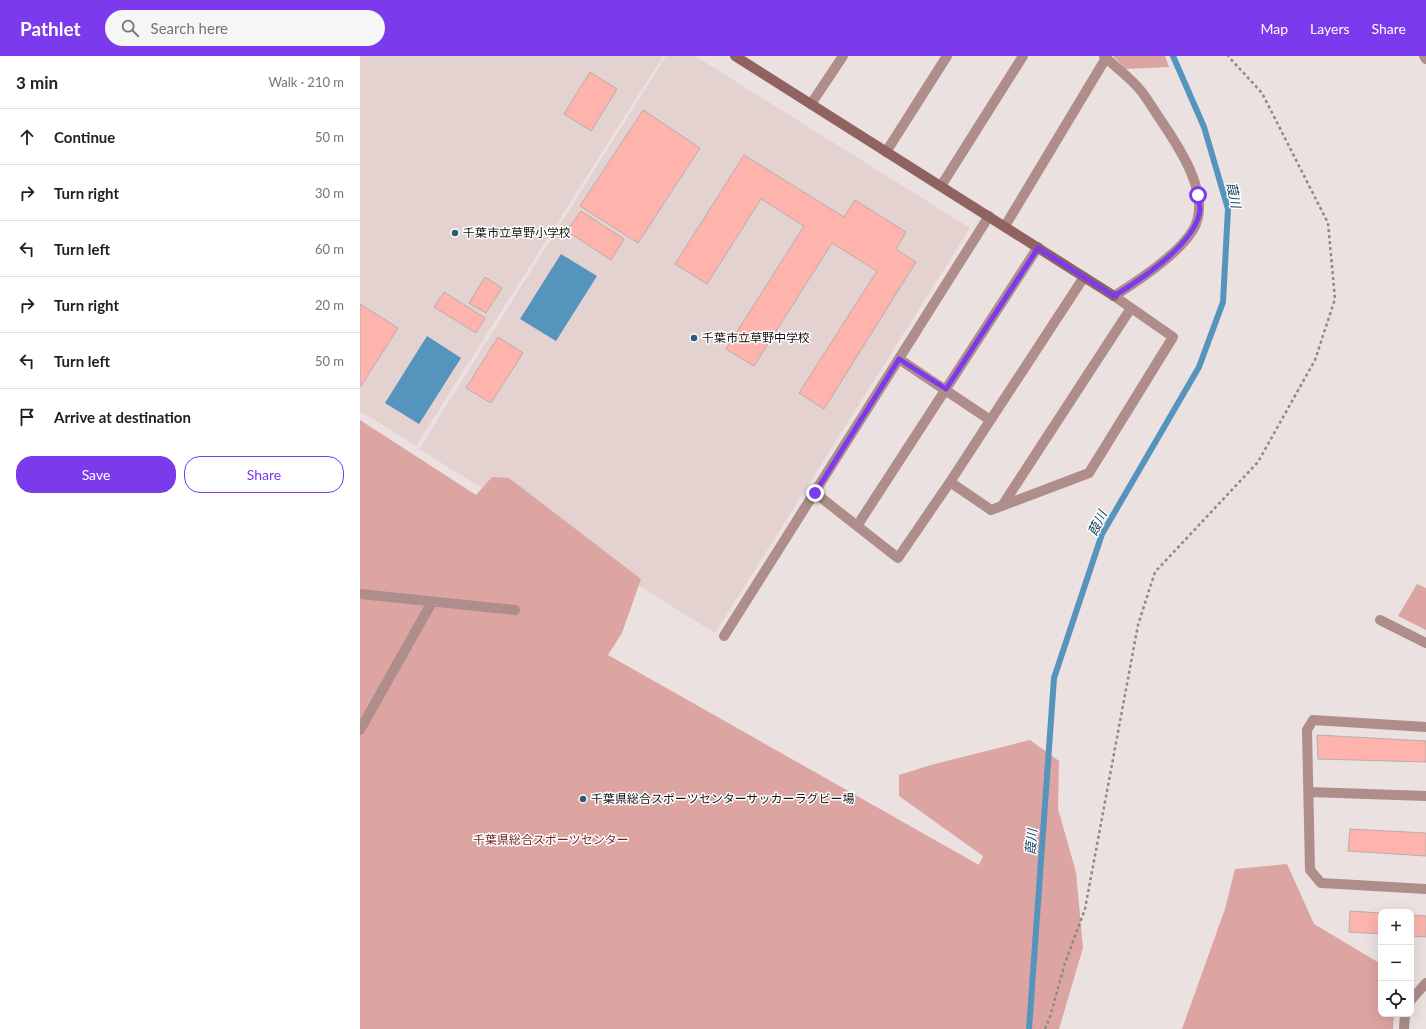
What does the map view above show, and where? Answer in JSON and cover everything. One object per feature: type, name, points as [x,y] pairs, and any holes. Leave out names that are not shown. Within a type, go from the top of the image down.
[{"type":"street","points":[[811,104],[843,56]]},
{"type":"street","points":[[886,152],[947,56]]},
{"type":"street","points":[[941,186],[1024,56]]},
{"type":"street","points":[[1005,226],[1105,57],[1141,90],[1180,149],[1190,168],[1198,195],[1200,210],[1193,230],[1176,249],[1141,279],[1114,296]]},
{"type":"street","points":[[742,58],[886,152],[1114,296],[1173,337],[1089,473],[991,510],[950,482]]},
{"type":"street","points":[[724,636],[989,216]]},
{"type":"street","points":[[857,526],[1038,248]]},
{"type":"street","points":[[815,493],[898,558],[950,482],[1084,277]]},
{"type":"street","points":[[1002,506],[1131,308]]},
{"type":"street","points":[[899,359],[946,389],[990,420]]},
{"type":"street","points":[[360,594],[514,610]]},
{"type":"street","points":[[360,730],[432,602]]},
{"type":"street","points":[[1380,620],[1426,643]]},
{"type":"street","points":[[1426,727],[1313,720],[1307,730],[1310,870],[1321,883],[1426,889]]},
{"type":"street","points":[[1308,792],[1426,796]]},
{"type":"street","points":[[1414,997],[1426,983]]},
{"type":"street","points":[[1404,1017],[1404,1029]]},
{"type":"path","points":[[1045,1029],[1050,1017],[1065,963],[1085,909],[1138,625],[1155,572],[1258,462],[1315,360],[1335,299],[1328,223],[1262,94],[1228,56]]},
{"type":"shaded area","name":"千葉市立草野小学校","points":[[360,56],[663,56],[416,446],[360,411]]},
{"type":"shaded area","name":"千葉市立草野中学校","points":[[666,56],[695,56],[970,228],[715,633],[419,449]]},
{"type":"green space","points":[[1113,56],[1165,56],[1169,67],[1126,69]]},
{"type":"green space","name":"千葉県総合スポーツセンター","points":[[360,420],[476,495],[492,477],[509,478],[641,579],[622,633],[608,655],[979,865],[983,856],[899,796],[899,775],[931,765],[1030,740],[1059,761],[1058,809],[1076,872],[1083,948],[1059,1029],[360,1029]]},
{"type":"green space","points":[[1417,584],[1426,588],[1426,630],[1398,616]]},
{"type":"green space","points":[[1287,864],[1314,924],[1378,962],[1378,1017],[1394,1017],[1393,1029],[1182,1029],[1225,909],[1235,869]]},
{"type":"water","points":[[561,254],[597,276],[556,341],[520,319]]},
{"type":"water","points":[[427,336],[461,358],[419,424],[385,403]]},
{"type":"building","points":[[590,72],[617,89],[591,131],[564,114]]},
{"type":"building","points":[[643,110],[700,148],[638,243],[580,206]]},
{"type":"building","points":[[744,155],[844,217],[855,200],[906,232],[896,249],[916,262],[824,409],[799,393],[877,271],[832,243],[754,366],[726,349],[804,226],[761,199],[707,284],[675,264]]},
{"type":"building","points":[[581,211],[624,239],[611,260],[567,231]]},
{"type":"building","points":[[485,277],[502,288],[486,313],[469,303]]},
{"type":"building","points":[[444,292],[485,318],[476,333],[434,307]]},
{"type":"building","points":[[360,304],[398,328],[361,386],[360,386]]},
{"type":"building","points":[[498,337],[523,353],[491,403],[466,388]]},
{"type":"building","points":[[1317,735],[1426,741],[1426,762],[1318,759]]},
{"type":"building","points":[[1350,829],[1426,833],[1426,856],[1348,851]]},
{"type":"building","points":[[1350,911],[1378,913],[1378,934],[1349,932]]},
{"type":"building","points":[[1414,915],[1426,916],[1426,937],[1414,936]]},
{"type":"waterway","name":"葭川","points":[[1029,1029],[1054,678],[1102,534],[1199,367],[1223,302],[1228,209],[1204,127],[1173,56]]},
{"type":"place","name":"千葉市立草野小学校","points":[[455,233]]},
{"type":"place","name":"千葉市立草野中学校","points":[[694,338]]},
{"type":"place","name":"千葉県総合スポーツセンターサッカーラグビー場","points":[[583,799]]},
{"type":"route","points":[[815,493],[899,359],[946,389],[1038,248],[1114,296],[1141,279],[1176,249],[1193,230],[1200,210],[1198,195]]}]
